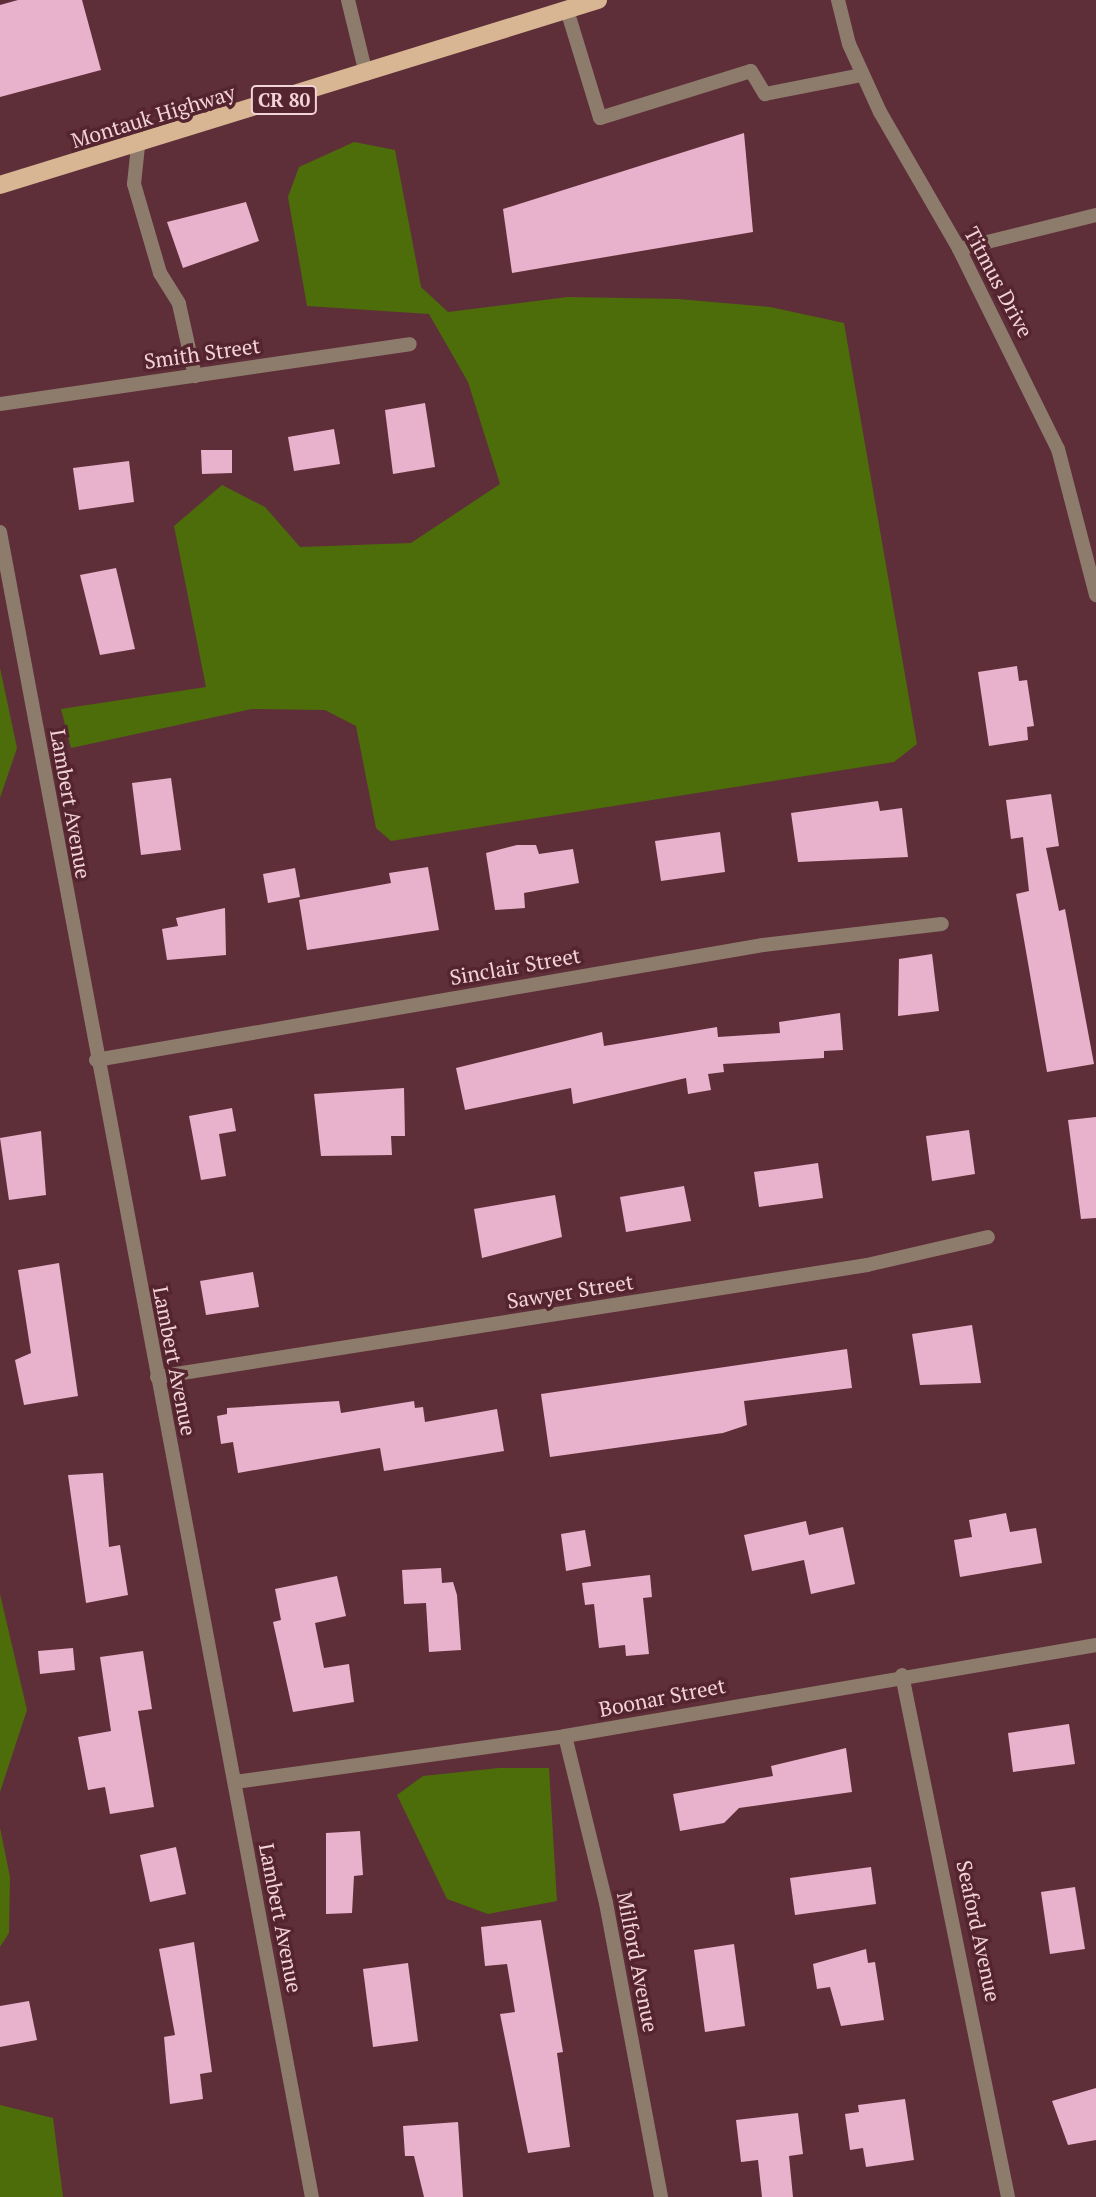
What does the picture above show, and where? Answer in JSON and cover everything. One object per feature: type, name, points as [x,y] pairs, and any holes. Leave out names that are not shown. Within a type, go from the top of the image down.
[{"type":"main road","name":"Montauk Highway","points":[[0,185],[138,146],[598,0]]},
{"type":"street","points":[[348,0],[366,74]]},
{"type":"street","name":"Titmus Drive","points":[[838,0],[862,75],[959,249],[1058,449],[1096,595]]},
{"type":"street","points":[[568,9],[600,118],[751,71],[765,94],[862,75]]},
{"type":"street","points":[[138,146],[134,184],[160,273],[179,304],[195,376]]},
{"type":"street","points":[[959,249],[1096,215]]},
{"type":"street","name":"Smith Street","points":[[0,404],[410,344]]},
{"type":"street","name":"Lambert Avenue","points":[[0,532],[96,1060],[312,2197]]},
{"type":"street","name":"Sinclair Street","points":[[96,1060],[763,945],[942,924]]},
{"type":"street","name":"Sawyer Street","points":[[157,1377],[867,1265],[988,1237]]},
{"type":"street","name":"Boonar Street","points":[[234,1782],[565,1736],[902,1675],[1096,1645]]},
{"type":"street","name":"Seaford Avenue","points":[[902,1675],[1008,2197]]},
{"type":"street","name":"Milford Avenue","points":[[565,1736],[606,1903],[661,2197]]},
{"type":"green space","points":[[354,142],[395,150],[421,287],[448,312],[568,297],[678,299],[770,307],[844,323],[917,744],[894,762],[391,841],[376,828],[356,726],[325,710],[252,709],[71,748],[61,709],[206,687],[174,526],[222,485],[265,507],[300,547],[411,543],[500,484],[468,382],[429,314],[307,306],[288,197],[299,167]]},
{"type":"green space","points":[[0,668],[17,748],[0,798]]},
{"type":"green space","points":[[0,1594],[27,1710],[0,1792]]},
{"type":"green space","points":[[499,1768],[549,1768],[557,1901],[488,1914],[447,1899],[397,1795],[423,1776]]},
{"type":"green space","points":[[0,1828],[10,1877],[9,1933],[0,1947]]},
{"type":"green space","points":[[0,2105],[53,2118],[63,2197],[0,2197]]},
{"type":"building","points":[[18,0],[82,0],[101,70],[0,97],[0,5]]},
{"type":"building","points":[[744,133],[753,232],[512,273],[503,209]]},
{"type":"building","points":[[246,202],[259,241],[183,268],[167,222]]},
{"type":"building","points":[[425,403],[435,467],[393,474],[385,410]]},
{"type":"building","points":[[334,429],[340,464],[294,471],[288,437]]},
{"type":"building","points":[[201,450],[232,450],[232,473],[202,474]]},
{"type":"building","points":[[129,461],[134,502],[79,510],[73,468]]},
{"type":"building","points":[[116,568],[135,649],[100,655],[80,575]]},
{"type":"building","points":[[1017,666],[1019,681],[1027,680],[1034,726],[1027,727],[1028,740],[989,746],[978,672]]},
{"type":"building","points":[[171,778],[181,850],[141,855],[132,783]]},
{"type":"building","points":[[1051,794],[1059,846],[1046,848],[1059,911],[1065,909],[1094,1064],[1047,1072],[1016,894],[1029,891],[1023,837],[1011,839],[1006,800]]},
{"type":"building","points":[[878,801],[880,811],[902,808],[908,857],[798,862],[791,813]]},
{"type":"building","points":[[720,832],[725,872],[661,881],[655,841]]},
{"type":"building","points":[[517,845],[536,845],[539,854],[573,849],[579,883],[524,893],[525,908],[495,910],[486,853]]},
{"type":"building","points":[[428,867],[439,930],[307,950],[299,900],[391,883],[389,873]]},
{"type":"building","points":[[295,868],[300,897],[268,903],[263,874]]},
{"type":"building","points":[[225,908],[226,955],[167,960],[162,929],[178,926],[176,918]]},
{"type":"building","points":[[932,954],[939,1011],[898,1016],[899,959]]},
{"type":"building","points":[[840,1013],[843,1050],[824,1051],[824,1058],[723,1064],[724,1072],[708,1074],[711,1090],[688,1094],[686,1078],[573,1104],[571,1088],[465,1110],[456,1068],[602,1032],[604,1046],[717,1027],[718,1037],[780,1033],[779,1022]]},
{"type":"building","points":[[404,1088],[405,1136],[391,1136],[392,1155],[321,1156],[314,1094]]},
{"type":"building","points":[[232,1108],[236,1131],[219,1134],[226,1176],[201,1180],[189,1116]]},
{"type":"building","points":[[1096,1117],[1096,1218],[1081,1219],[1068,1120]]},
{"type":"building","points":[[969,1130],[975,1174],[932,1181],[926,1136]]},
{"type":"building","points":[[41,1131],[46,1195],[9,1200],[0,1138]]},
{"type":"building","points":[[818,1163],[823,1198],[759,1207],[754,1172]]},
{"type":"building","points":[[684,1186],[691,1221],[626,1232],[620,1197]]},
{"type":"building","points":[[555,1195],[562,1237],[482,1258],[474,1209]]},
{"type":"building","points":[[59,1263],[78,1396],[24,1405],[15,1360],[31,1353],[18,1270]]},
{"type":"building","points":[[253,1272],[259,1307],[206,1315],[200,1281]]},
{"type":"building","points":[[972,1325],[981,1383],[920,1385],[912,1334]]},
{"type":"building","points":[[847,1349],[852,1388],[744,1401],[747,1425],[723,1433],[550,1457],[541,1394]]},
{"type":"building","points":[[339,1401],[341,1413],[414,1401],[415,1408],[423,1407],[425,1422],[497,1409],[504,1451],[384,1471],[380,1448],[238,1473],[233,1442],[221,1444],[217,1416],[227,1414],[227,1408]]},
{"type":"building","points":[[103,1473],[109,1547],[120,1545],[128,1595],[86,1603],[68,1475]]},
{"type":"building","points":[[1006,1513],[1010,1532],[1036,1528],[1042,1563],[960,1577],[954,1540],[972,1537],[969,1520]]},
{"type":"building","points":[[806,1521],[809,1535],[843,1527],[855,1584],[811,1594],[804,1560],[752,1571],[744,1535]]},
{"type":"building","points":[[585,1530],[591,1566],[566,1571],[561,1534]]},
{"type":"building","points":[[441,1568],[442,1583],[453,1582],[457,1595],[461,1650],[429,1652],[426,1603],[404,1604],[402,1570]]},
{"type":"building","points":[[650,1575],[652,1597],[643,1598],[649,1654],[626,1656],[625,1645],[599,1648],[594,1604],[585,1605],[582,1583]]},
{"type":"building","points":[[337,1576],[346,1616],[315,1623],[324,1668],[349,1664],[354,1702],[293,1712],[273,1622],[281,1620],[275,1589]]},
{"type":"building","points":[[73,1648],[75,1670],[40,1674],[38,1651]]},
{"type":"building","points":[[143,1651],[152,1709],[138,1711],[154,1807],[110,1814],[105,1787],[88,1790],[78,1737],[111,1731],[100,1657]]},
{"type":"building","points":[[1069,1724],[1075,1764],[1013,1772],[1008,1733]]},
{"type":"building","points":[[846,1748],[852,1792],[739,1808],[724,1823],[680,1831],[673,1794],[773,1776],[771,1766]]},
{"type":"building","points":[[360,1831],[363,1875],[354,1876],[352,1913],[326,1914],[326,1833]]},
{"type":"building","points":[[176,1847],[186,1894],[150,1902],[140,1855]]},
{"type":"building","points":[[871,1867],[876,1904],[795,1915],[790,1878]]},
{"type":"building","points":[[1075,1887],[1085,1949],[1050,1954],[1041,1892]]},
{"type":"building","points":[[541,1920],[563,2052],[557,2053],[570,2147],[528,2153],[500,2014],[515,2012],[507,1964],[485,1966],[481,1927]]},
{"type":"building","points":[[194,1942],[212,2072],[200,2074],[203,2099],[170,2104],[164,2037],[175,2035],[159,1949]]},
{"type":"building","points":[[734,1944],[745,2026],[705,2032],[694,1950]]},
{"type":"building","points":[[866,1949],[868,1963],[875,1962],[884,2020],[841,2026],[830,1987],[817,1989],[813,1964]]},
{"type":"building","points":[[408,1963],[418,2041],[373,2047],[363,1969]]},
{"type":"building","points":[[29,2001],[37,2040],[0,2047],[0,2006]]},
{"type":"building","points":[[1096,2088],[1096,2140],[1068,2145],[1052,2101]]},
{"type":"building","points":[[905,2099],[914,2160],[866,2167],[863,2148],[850,2150],[845,2114],[859,2112],[858,2105]]},
{"type":"building","points":[[798,2113],[803,2154],[789,2156],[793,2197],[762,2197],[758,2160],[741,2162],[736,2120]]},
{"type":"building","points":[[458,2122],[463,2197],[424,2197],[414,2156],[405,2156],[403,2126]]}]
